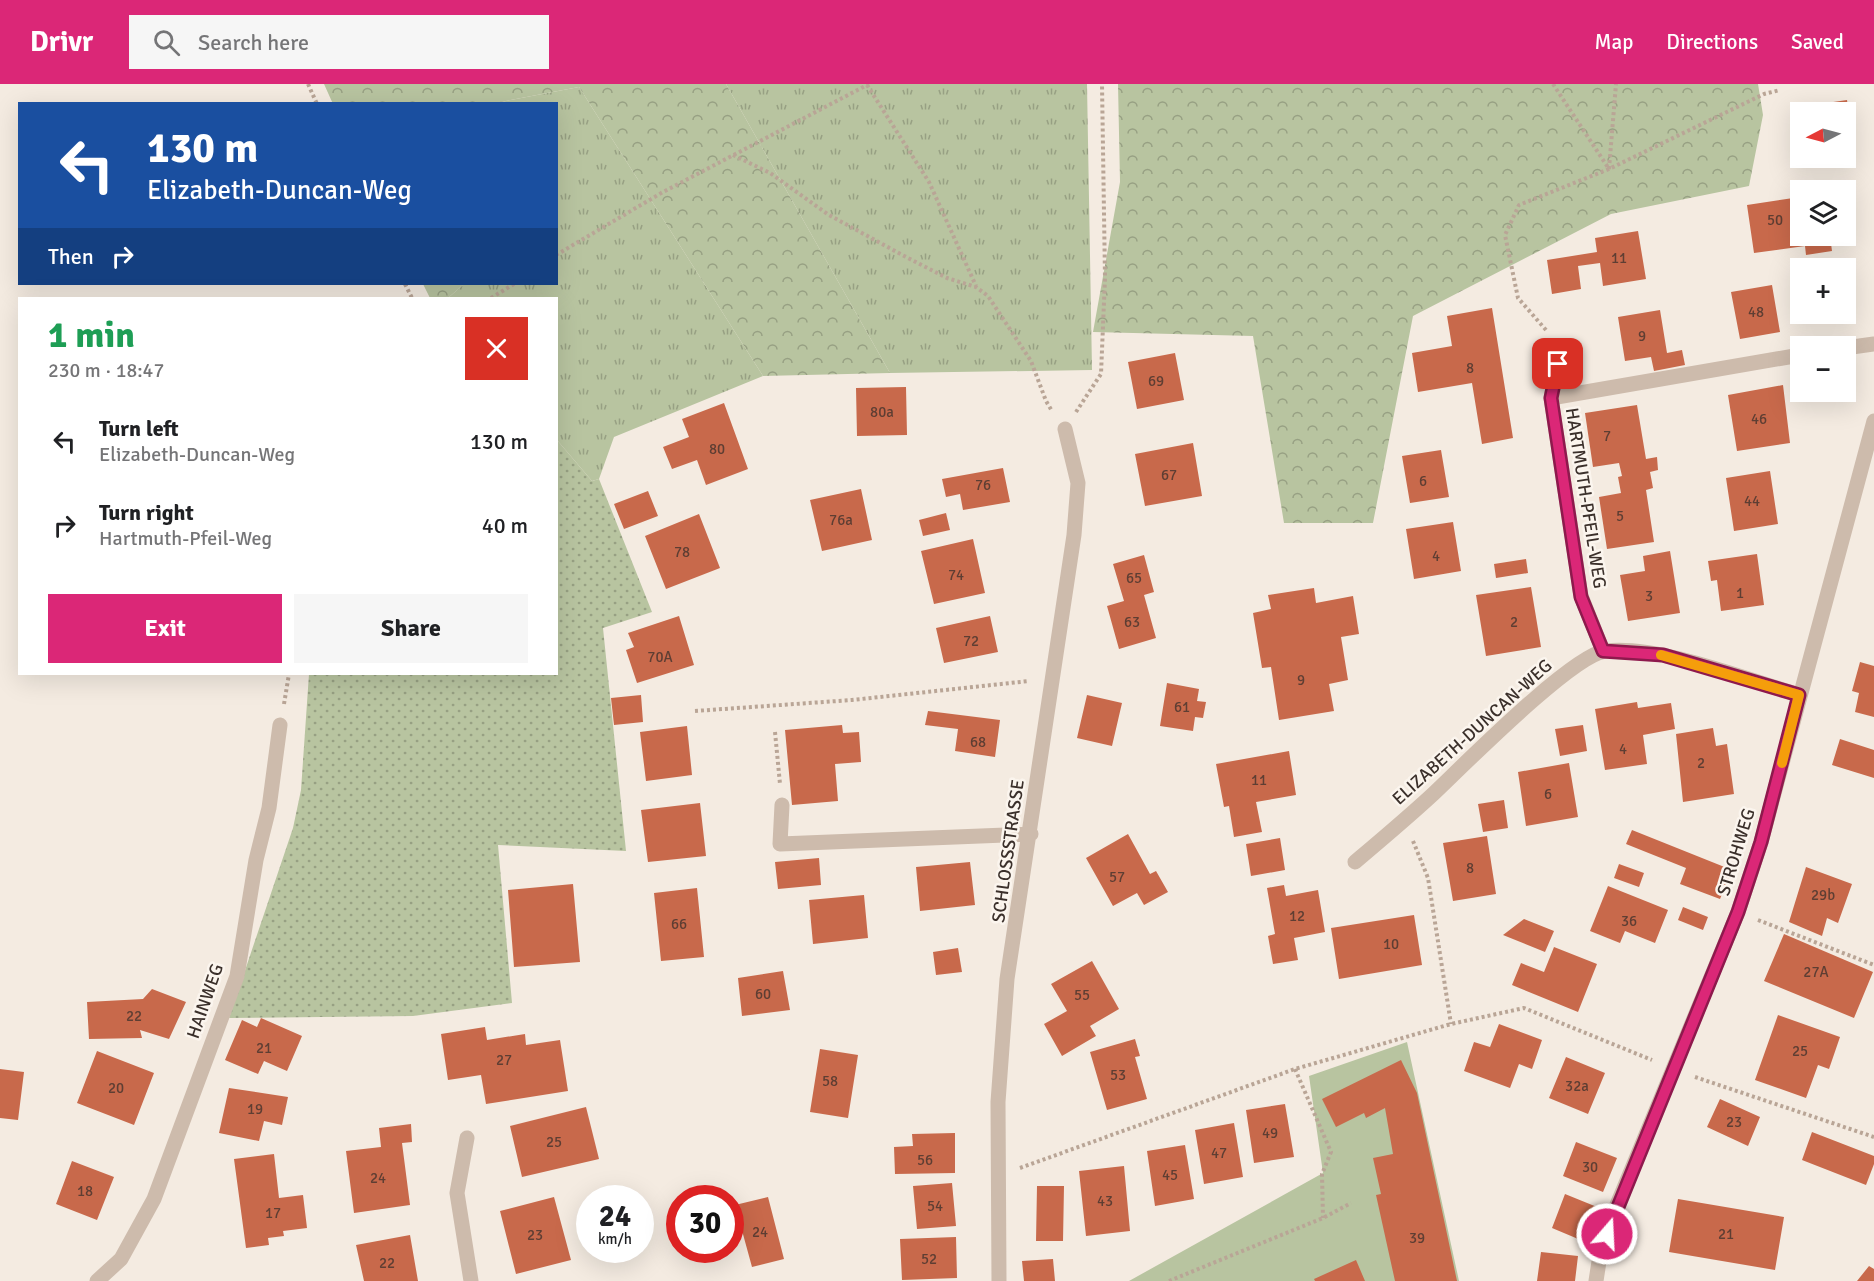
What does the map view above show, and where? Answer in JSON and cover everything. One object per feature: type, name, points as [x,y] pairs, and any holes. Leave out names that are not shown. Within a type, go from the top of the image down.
[{"type":"street","points":[[1856,346],[1874,344]]},
{"type":"street","name":"HARTMUTH-PFEIL-WEG","points":[[1561,347],[1551,398],[1581,597],[1603,651]]},
{"type":"street","points":[[1551,398],[1790,358]]},
{"type":"street","name":"STROHWEG","points":[[1596,1281],[1600,1255],[1614,1212],[1738,912],[1761,842],[1874,421]]},
{"type":"street","name":"SCHLOSSSTRASSE","points":[[999,1281],[998,1102],[1008,979],[1074,535],[1078,483],[1065,429]]},
{"type":"street","points":[[1603,651],[1663,655],[1799,695]]},
{"type":"street","name":"ELIZABETH-DUNCAN-WEG","points":[[1355,862],[1563,674],[1603,651]]},
{"type":"street","name":"HAINWEG","points":[[97,1281],[121,1259],[154,1199],[237,976],[255,860],[269,808],[280,725]]},
{"type":"street","points":[[782,805],[780,844],[1031,834]]},
{"type":"street","points":[[467,1138],[457,1193],[471,1281]]},
{"type":"path","points":[[308,84],[316,102]]},
{"type":"path","points":[[558,254],[663,192],[867,84],[929,182],[976,287]]},
{"type":"path","points":[[733,155],[770,173],[829,215],[947,278],[976,287],[988,296],[1031,361],[1046,401],[1065,429],[1101,374],[1105,278],[1102,84]]},
{"type":"path","points":[[1553,84],[1609,169]]},
{"type":"path","points":[[1609,169],[1616,84]]},
{"type":"path","points":[[1561,347],[1518,298],[1505,235],[1520,205],[1609,169],[1764,94],[1780,90]]},
{"type":"path","points":[[493,297],[512,285]]},
{"type":"path","points":[[280,725],[289,675]]},
{"type":"path","points":[[694,711],[852,700],[1051,679]]},
{"type":"path","points":[[776,732],[782,805]]},
{"type":"path","points":[[1405,819],[1428,878],[1451,1024]]},
{"type":"path","points":[[1738,912],[1874,964]]},
{"type":"path","points":[[999,1175],[1295,1069],[1451,1024],[1524,1008],[1672,1069],[1874,1137]]},
{"type":"path","points":[[1295,1069],[1331,1152],[1322,1174],[1323,1218]]},
{"type":"path","points":[[1169,1281],[1323,1218],[1351,1203]]},
{"type":"green space","points":[[324,84],[726,84],[890,373],[763,376],[579,87],[500,102],[332,102]]},
{"type":"green space","points":[[726,84],[1087,84],[1092,370],[890,373]]},
{"type":"green space","points":[[1118,84],[1758,84],[1763,115],[1749,186],[1611,214],[1413,316],[1373,523],[1284,523],[1253,336],[1093,332],[1120,182]]},
{"type":"green space","points":[[579,87],[763,376],[614,437],[599,479],[592,481],[558,441],[558,297],[449,297],[463,285],[558,285],[558,102],[500,102]]},
{"type":"green space","points":[[424,285],[463,285],[449,297],[430,297]]},
{"type":"green space","points":[[558,441],[592,481],[599,479],[652,612],[603,628],[626,851],[498,845],[512,1003],[413,1016],[229,1018],[293,828],[301,790],[309,675],[558,675]]},
{"type":"green space","points":[[1407,1042],[1459,1281],[1129,1281],[1323,1173],[1309,1076]]},
{"type":"building","points":[[1790,199],[1790,246],[1805,246],[1754,253],[1747,205]]},
{"type":"building","points":[[1638,231],[1646,279],[1603,286],[1600,263],[1578,266],[1581,289],[1552,294],[1547,260],[1597,252],[1595,238]]},
{"type":"building","points":[[1805,246],[1831,246],[1832,251],[1806,255]]},
{"type":"building","points":[[1772,285],[1780,332],[1740,339],[1731,292]]},
{"type":"building","points":[[1492,308],[1513,438],[1482,444],[1472,383],[1418,392],[1412,353],[1452,346],[1447,316]]},
{"type":"building","points":[[1660,310],[1667,353],[1682,350],[1685,365],[1654,371],[1651,357],[1625,361],[1618,317]]},
{"type":"building","points":[[1175,353],[1184,400],[1137,409],[1128,362]]},
{"type":"building","points":[[1783,385],[1790,443],[1737,451],[1728,395]]},
{"type":"building","points":[[906,387],[907,435],[857,436],[856,388]]},
{"type":"building","points":[[724,403],[748,469],[706,485],[697,460],[672,469],[663,447],[689,437],[682,419]]},
{"type":"building","points":[[1637,405],[1646,459],[1657,457],[1658,470],[1650,472],[1653,488],[1646,490],[1654,542],[1607,549],[1599,497],[1621,493],[1618,477],[1622,476],[1619,463],[1593,467],[1585,413]]},
{"type":"building","points":[[1193,443],[1202,496],[1145,506],[1135,454]]},
{"type":"building","points":[[1441,450],[1449,497],[1410,503],[1402,456]]},
{"type":"building","points":[[1003,468],[1010,502],[963,510],[960,494],[946,497],[942,479]]},
{"type":"building","points":[[1770,471],[1778,524],[1734,531],[1726,478]]},
{"type":"building","points":[[861,489],[872,540],[822,551],[810,500]]},
{"type":"building","points":[[648,491],[658,516],[624,529],[614,504]]},
{"type":"building","points":[[946,513],[950,530],[923,536],[919,520]]},
{"type":"building","points":[[699,514],[720,568],[666,589],[645,536]]},
{"type":"building","points":[[1453,522],[1461,571],[1414,579],[1406,529]]},
{"type":"building","points":[[973,539],[985,593],[934,604],[921,551]]},
{"type":"building","points":[[1670,551],[1680,613],[1628,621],[1620,575],[1645,571],[1643,556]]},
{"type":"building","points":[[1757,554],[1764,605],[1721,611],[1717,580],[1711,581],[1708,561]]},
{"type":"building","points":[[1144,555],[1154,592],[1144,595],[1156,638],[1119,649],[1107,606],[1124,601],[1113,564]]},
{"type":"building","points":[[1526,559],[1528,573],[1496,578],[1494,564]]},
{"type":"building","points":[[1531,587],[1541,647],[1486,656],[1476,595]]},
{"type":"building","points":[[1314,588],[1316,603],[1353,596],[1359,634],[1341,637],[1348,680],[1329,684],[1334,711],[1279,720],[1271,667],[1262,668],[1253,613],[1271,609],[1268,595]]},
{"type":"building","points":[[679,616],[694,665],[637,683],[626,650],[634,647],[628,633]]},
{"type":"building","points":[[990,616],[998,652],[944,663],[936,628]]},
{"type":"building","points":[[1860,662],[1874,666],[1874,717],[1855,712],[1859,693],[1852,691]]},
{"type":"building","points":[[1167,683],[1199,689],[1197,701],[1206,702],[1203,718],[1195,717],[1193,731],[1160,726]]},
{"type":"building","points":[[641,695],[643,722],[614,725],[611,698]]},
{"type":"building","points":[[1087,695],[1122,703],[1112,746],[1077,738]]},
{"type":"building","points":[[1637,702],[1638,708],[1671,703],[1675,729],[1643,735],[1647,764],[1605,770],[1595,709]]},
{"type":"building","points":[[928,711],[1000,720],[995,757],[955,751],[958,729],[925,725]]},
{"type":"building","points":[[842,725],[843,733],[859,732],[861,762],[835,764],[838,801],[792,805],[785,730]]},
{"type":"building","points":[[1583,725],[1587,751],[1560,756],[1555,729]]},
{"type":"building","points":[[687,726],[692,775],[646,781],[640,732]]},
{"type":"building","points":[[1713,728],[1716,746],[1727,744],[1734,794],[1683,802],[1676,734]]},
{"type":"building","points":[[1840,739],[1874,750],[1874,778],[1832,765]]},
{"type":"building","points":[[1289,751],[1296,795],[1256,802],[1262,832],[1234,837],[1229,806],[1224,807],[1216,764]]},
{"type":"building","points":[[1569,763],[1578,817],[1526,826],[1518,772]]},
{"type":"building","points":[[1504,800],[1508,828],[1483,832],[1478,804]]},
{"type":"building","points":[[700,803],[706,856],[648,862],[641,810]]},
{"type":"building","points":[[1632,830],[1732,870],[1720,899],[1680,884],[1686,868],[1626,844]]},
{"type":"building","points":[[1128,834],[1150,874],[1156,871],[1168,892],[1144,905],[1137,893],[1113,906],[1086,858]]},
{"type":"building","points":[[1487,836],[1496,894],[1453,901],[1443,843]]},
{"type":"building","points":[[1280,838],[1285,870],[1251,876],[1246,844]]},
{"type":"building","points":[[819,858],[821,885],[778,889],[775,862]]},
{"type":"building","points":[[970,862],[975,905],[920,911],[916,867]]},
{"type":"building","points":[[1619,864],[1644,873],[1639,887],[1614,878]]},
{"type":"building","points":[[1806,867],[1852,884],[1838,923],[1827,918],[1822,936],[1789,922]]},
{"type":"building","points":[[573,884],[580,962],[514,967],[508,890]]},
{"type":"building","points":[[1284,885],[1286,896],[1318,890],[1325,932],[1294,938],[1298,960],[1273,964],[1268,936],[1275,934],[1267,888]]},
{"type":"building","points":[[1608,886],[1668,910],[1655,943],[1625,931],[1620,943],[1590,931]]},
{"type":"building","points":[[697,888],[704,957],[661,961],[654,893]]},
{"type":"building","points":[[864,895],[868,938],[813,944],[809,900]]},
{"type":"building","points":[[1683,907],[1708,917],[1703,930],[1678,920]]},
{"type":"building","points":[[1414,915],[1422,965],[1339,979],[1331,928]]},
{"type":"building","points":[[1524,919],[1554,931],[1545,952],[1503,935]]},
{"type":"building","points":[[1784,934],[1873,972],[1854,1018],[1764,981]]},
{"type":"building","points":[[1554,947],[1597,964],[1578,1012],[1512,985],[1521,963],[1544,972]]},
{"type":"building","points":[[958,948],[962,972],[936,975],[933,952]]},
{"type":"building","points":[[1092,961],[1119,1009],[1090,1026],[1096,1036],[1062,1056],[1044,1024],[1067,1011],[1051,984]]},
{"type":"building","points":[[783,971],[790,1010],[742,1016],[738,978]]},
{"type":"building","points":[[152,989],[186,1002],[169,1039],[140,1030],[142,1038],[89,1039],[87,1002],[143,999]]},
{"type":"building","points":[[1778,1015],[1840,1037],[1829,1069],[1818,1065],[1806,1098],[1755,1080]]},
{"type":"building","points":[[261,1018],[302,1036],[287,1071],[264,1061],[258,1074],[225,1060],[242,1020],[257,1027]]},
{"type":"building","points":[[1499,1024],[1542,1040],[1532,1069],[1519,1064],[1510,1088],[1464,1071],[1474,1042],[1490,1047]]},
{"type":"building","points":[[485,1027],[487,1040],[525,1034],[526,1045],[560,1040],[568,1091],[486,1104],[481,1075],[448,1080],[441,1034]]},
{"type":"building","points":[[1135,1039],[1140,1056],[1135,1057],[1147,1099],[1107,1110],[1090,1052]]},
{"type":"building","points":[[820,1049],[858,1055],[848,1118],[810,1112]]},
{"type":"building","points":[[97,1051],[154,1073],[134,1125],[77,1103]]},
{"type":"building","points":[[1566,1057],[1605,1073],[1588,1114],[1549,1098]]},
{"type":"building","points":[[1401,1060],[1417,1093],[1457,1281],[1395,1281],[1376,1195],[1381,1194],[1373,1158],[1393,1154],[1385,1108],[1366,1118],[1364,1113],[1336,1127],[1322,1099]]},
{"type":"building","points":[[0,1069],[24,1072],[18,1120],[0,1118]]},
{"type":"building","points":[[229,1088],[288,1097],[282,1125],[264,1121],[259,1141],[219,1133]]},
{"type":"building","points":[[1720,1099],[1760,1117],[1748,1146],[1707,1127]]},
{"type":"building","points":[[1285,1104],[1294,1157],[1254,1163],[1246,1110]]},
{"type":"building","points":[[586,1107],[599,1159],[522,1177],[510,1126]]},
{"type":"building","points":[[1234,1123],[1243,1177],[1204,1184],[1195,1130]]},
{"type":"building","points":[[411,1124],[412,1142],[402,1143],[410,1205],[354,1213],[346,1151],[381,1147],[379,1128]]},
{"type":"building","points":[[1812,1132],[1874,1156],[1874,1164],[1866,1185],[1802,1160]]},
{"type":"building","points":[[955,1133],[955,1173],[895,1174],[894,1147],[913,1146],[912,1134]]},
{"type":"building","points":[[1576,1142],[1617,1158],[1603,1192],[1563,1176]]},
{"type":"building","points":[[1185,1145],[1194,1199],[1155,1206],[1147,1151]]},
{"type":"building","points":[[274,1154],[279,1198],[303,1195],[307,1228],[283,1231],[284,1236],[268,1238],[269,1245],[246,1248],[234,1159]]},
{"type":"building","points":[[72,1161],[114,1177],[97,1220],[56,1204]]},
{"type":"building","points":[[1124,1166],[1130,1231],[1086,1236],[1079,1171]]},
{"type":"building","points":[[952,1183],[956,1226],[917,1229],[913,1186]]},
{"type":"building","points":[[1037,1186],[1064,1186],[1063,1241],[1036,1241]]},
{"type":"building","points":[[1565,1194],[1597,1207],[1583,1241],[1552,1228]]},
{"type":"building","points":[[554,1197],[571,1260],[516,1274],[500,1211]]},
{"type":"building","points":[[768,1197],[784,1259],[752,1267],[744,1238],[744,1203]]},
{"type":"building","points":[[1678,1199],[1784,1217],[1775,1270],[1669,1252]]},
{"type":"building","points":[[410,1235],[418,1281],[364,1281],[356,1245]]},
{"type":"building","points":[[956,1237],[957,1278],[902,1280],[900,1239]]},
{"type":"building","points":[[1541,1252],[1578,1256],[1575,1281],[1537,1281]]},
{"type":"building","points":[[1053,1259],[1055,1281],[1024,1281],[1022,1261]]},
{"type":"building","points":[[1356,1260],[1365,1281],[1315,1281],[1314,1279]]},
{"type":"building","points":[[1869,1266],[1874,1269],[1874,1281],[1857,1281]]},
{"type":"slow traffic","points":[[1661,655],[1799,695],[1782,763]]},
{"type":"route","points":[[1558,364],[1551,398],[1581,597],[1603,651],[1633,651],[1663,655],[1799,695],[1761,842],[1738,912],[1672,1069],[1607,1234]]}]
